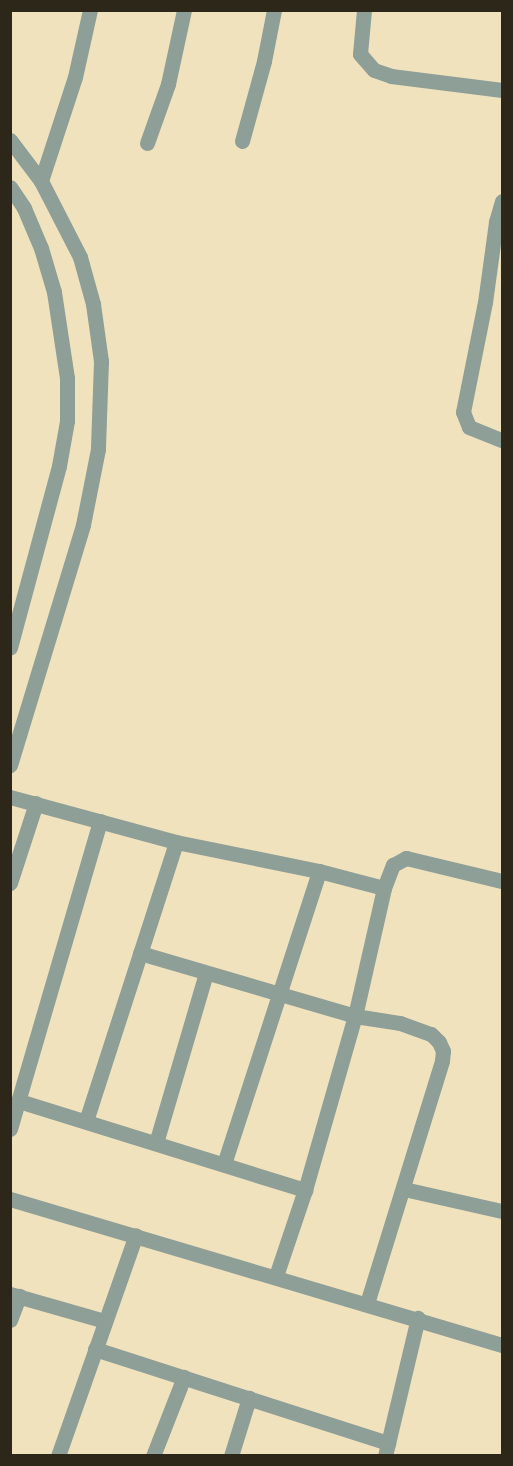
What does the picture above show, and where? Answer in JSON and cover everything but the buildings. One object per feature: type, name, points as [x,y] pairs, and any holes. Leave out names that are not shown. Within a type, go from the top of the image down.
[{"type":"street","points":[[41,181],[75,77],[90,10]]},
{"type":"street","points":[[147,143],[168,84],[184,10]]},
{"type":"street","points":[[242,141],[264,61],[274,10]]},
{"type":"street","points":[[364,10],[360,54],[374,70],[391,76],[502,90]]},
{"type":"street","points":[[10,140],[41,181],[80,258],[93,304],[101,361],[98,449],[83,525],[10,765]]},
{"type":"street","points":[[10,187],[24,208],[41,248],[54,292],[67,388],[67,421],[59,466],[10,646]]},
{"type":"street","points":[[502,201],[496,222],[499,243],[463,412],[469,427],[502,440]]},
{"type":"street","points":[[10,796],[176,842],[319,871],[384,888]]},
{"type":"street","points":[[10,883],[36,803]]},
{"type":"street","points":[[10,1129],[100,821]]},
{"type":"street","points":[[86,1122],[176,842]]},
{"type":"street","points":[[276,1276],[355,1016],[384,888],[393,865],[406,858],[502,881]]},
{"type":"street","points":[[224,1164],[319,871]]},
{"type":"street","points":[[140,953],[355,1016],[418,1028],[431,1034],[439,1042],[443,1051],[404,1189],[367,1303]]},
{"type":"street","points":[[156,1143],[206,973]]},
{"type":"street","points":[[19,1101],[304,1190]]},
{"type":"street","points":[[404,1189],[502,1211]]},
{"type":"street","points":[[10,1199],[418,1318],[502,1345]]},
{"type":"street","points":[[58,1455],[136,1235]]},
{"type":"street","points":[[10,1320],[15,1295],[105,1321]]},
{"type":"street","points":[[95,1349],[249,1398],[386,1449],[418,1318]]},
{"type":"street","points":[[153,1455],[184,1377]]},
{"type":"street","points":[[231,1455],[249,1398]]}]
